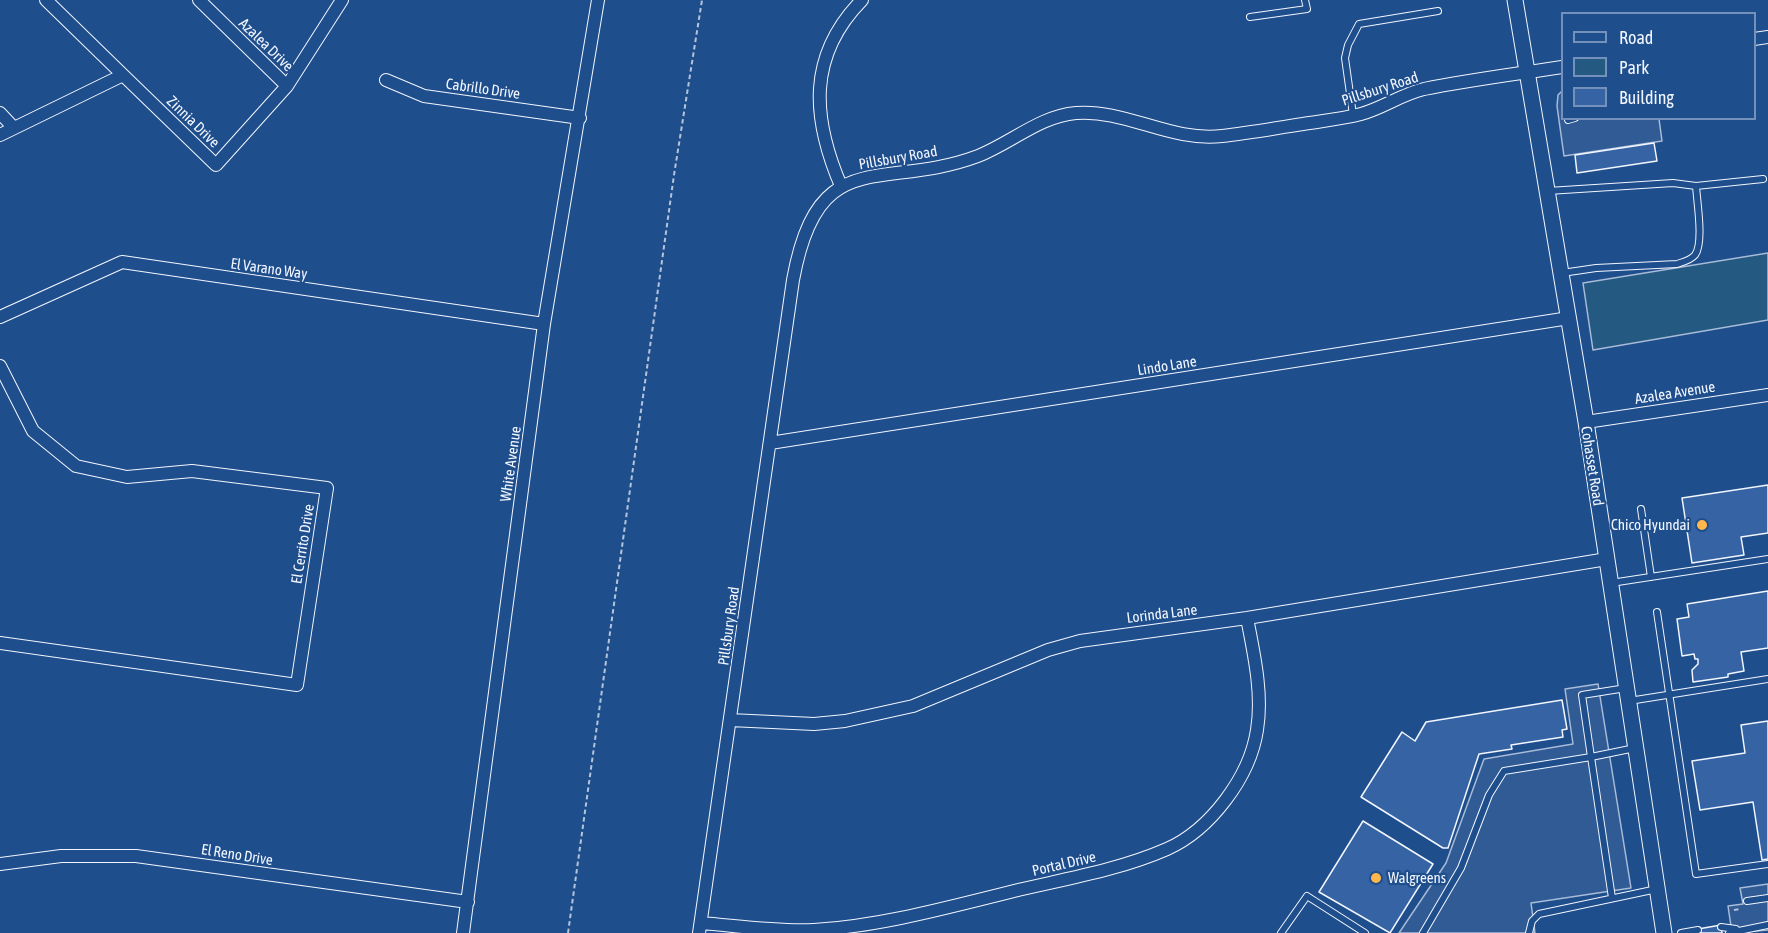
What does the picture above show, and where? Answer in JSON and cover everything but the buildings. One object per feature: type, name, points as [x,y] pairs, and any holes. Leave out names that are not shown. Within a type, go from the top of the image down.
[{"type":"street","points":[[0,135],[123,75],[46,0]]},
{"type":"street","name":"Azalea Drive","points":[[199,0],[287,86]]},
{"type":"street","name":"Zinnia Drive","points":[[123,75],[216,165],[287,86],[342,0]]},
{"type":"street","name":"White Avenue","points":[[463,933],[544,324],[598,0]]},
{"type":"street","points":[[841,186],[822,135],[819,85],[825,58],[836,34],[862,0]]},
{"type":"street","name":"Cohasset Road","points":[[1515,0],[1586,422],[1664,933]]},
{"type":"street","name":"Pillsbury Road","points":[[700,928],[800,243],[824,201],[841,186],[877,174],[927,168],[976,157],[1021,136],[1041,122],[1076,113],[1097,113],[1182,136],[1201,138],[1353,115],[1422,90],[1561,67]]},
{"type":"street","name":"Cabrillo Drive","points":[[386,80],[424,96],[580,118]]},
{"type":"street","points":[[0,113],[14,128]]},
{"type":"street","name":"El Varano Way","points":[[0,317],[122,262],[544,324]]},
{"type":"street","name":"Lindo Lane","points":[[770,444],[1569,318]]},
{"type":"street","name":"El Cerrito Drive","points":[[0,366],[33,431],[76,466],[127,477],[192,471],[327,488],[297,685],[0,643]]},
{"type":"street","name":"Azalea Avenue","points":[[1586,422],[1768,394]]},
{"type":"street","name":"Lorinda Lane","points":[[730,720],[814,724],[880,714],[945,694],[1048,650],[1080,641],[1246,618],[1607,559]]},
{"type":"street","name":"Portal Drive","points":[[700,928],[811,930],[837,928],[929,912],[1096,872],[1169,848],[1193,833],[1218,809],[1248,759],[1257,732],[1259,704],[1246,618]]},
{"type":"street","name":"El Reno Drive","points":[[0,864],[61,856],[136,856],[468,902]]},
{"type":"lane","points":[[1250,17],[1307,9],[1305,0]]},
{"type":"lane","points":[[1353,115],[1345,58],[1347,45],[1359,24],[1438,11]]},
{"type":"lane","points":[[1547,191],[1663,183],[1696,186],[1763,179]]},
{"type":"lane","points":[[1561,274],[1596,268],[1677,264],[1690,259],[1696,253],[1699,239],[1696,186]]},
{"type":"lane","points":[[1641,509],[1651,577]]},
{"type":"lane","points":[[1611,583],[1768,559]]},
{"type":"lane","points":[[1657,612],[1696,874],[1768,864]]},
{"type":"lane","points":[[1612,898],[1582,695],[1669,694],[1768,679]]},
{"type":"lane","points":[[1423,933],[1461,868],[1489,795],[1504,771],[1636,748]]},
{"type":"lane","points":[[1529,933],[1532,921],[1539,914],[1657,889]]},
{"type":"lane","points":[[1281,933],[1306,896],[1365,933]]},
{"type":"lane","points":[[1748,901],[1768,898]]},
{"type":"lane","points":[[1721,927],[1737,929],[1768,925]]},
{"type":"lane","points":[[1729,933],[1737,929]]},
{"type":"lane","points":[[1681,933],[1698,930]]},
{"type":"path","points":[[568,933],[674,176],[702,0]]},
{"type":"path","points":[[1734,910],[1746,908],[1755,927]]},
{"type":"green space","points":[[1768,253],[1768,320],[1593,350],[1583,283]]},
{"type":"shaded area","points":[[1561,92],[1561,120],[1659,120],[1662,141],[1564,156],[1557,106],[1558,95]]},
{"type":"shaded area","points":[[1598,684],[1631,888],[1531,903],[1535,933],[1399,933],[1446,863],[1484,759],[1573,744],[1565,689]]},
{"type":"shaded area","points":[[1768,884],[1768,930],[1732,933],[1728,906],[1743,904],[1740,888]]},
{"type":"place","name":"Chico Hyundai","points":[[1702,525]]},
{"type":"place","name":"Walgreens","points":[[1376,878]]}]
